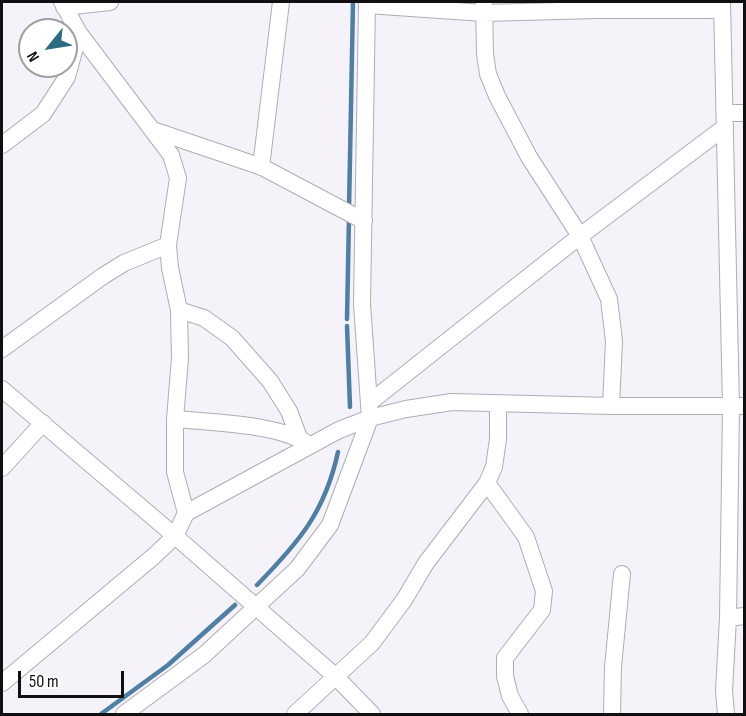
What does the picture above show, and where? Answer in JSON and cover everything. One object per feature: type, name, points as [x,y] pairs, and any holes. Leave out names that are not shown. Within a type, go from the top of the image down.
[{"type":"street","points":[[110,2],[63,4],[79,33],[171,155],[178,178],[168,244],[170,268],[179,310],[180,358],[175,419],[176,472],[186,513]]},
{"type":"street","points":[[261,167],[280,2]]},
{"type":"street","points":[[124,714],[204,655],[297,569],[330,525],[369,410],[362,304],[367,3],[596,10],[722,6],[738,406],[736,617],[724,691],[726,714]]},
{"type":"street","points":[[484,7],[485,54],[488,74],[497,96],[529,157],[580,236],[609,299],[614,341],[611,406]]},
{"type":"street","points":[[2,146],[43,114],[67,77],[79,33]]},
{"type":"street","points":[[2,683],[175,536],[186,513],[305,442],[339,430],[369,410],[725,120],[744,113]]},
{"type":"street","points":[[153,129],[261,167],[363,221]]},
{"type":"street","points":[[2,349],[103,276],[124,263],[168,244]]},
{"type":"street","points":[[179,310],[204,318],[232,338],[270,381],[305,442]]},
{"type":"street","points":[[2,389],[335,676],[372,714]]},
{"type":"street","points":[[369,410],[406,409],[452,402],[738,406]]},
{"type":"street","points":[[295,714],[372,643],[404,600],[426,563],[487,483],[494,467],[498,439],[498,404]]},
{"type":"street","points":[[175,419],[252,427],[305,442]]},
{"type":"street","points":[[2,468],[43,423]]},
{"type":"street","points":[[487,483],[526,537],[544,591],[542,610],[505,658],[504,676],[510,696],[520,714]]},
{"type":"street","points":[[612,714],[613,667],[622,574]]},
{"type":"waterway","points":[[349,209],[353,2]]},
{"type":"waterway","points":[[347,319],[349,217]]},
{"type":"waterway","points":[[347,326],[350,407]]},
{"type":"waterway","points":[[257,585],[286,555],[318,509],[333,473],[338,452]]},
{"type":"waterway","points":[[101,714],[168,665],[235,605]]}]
